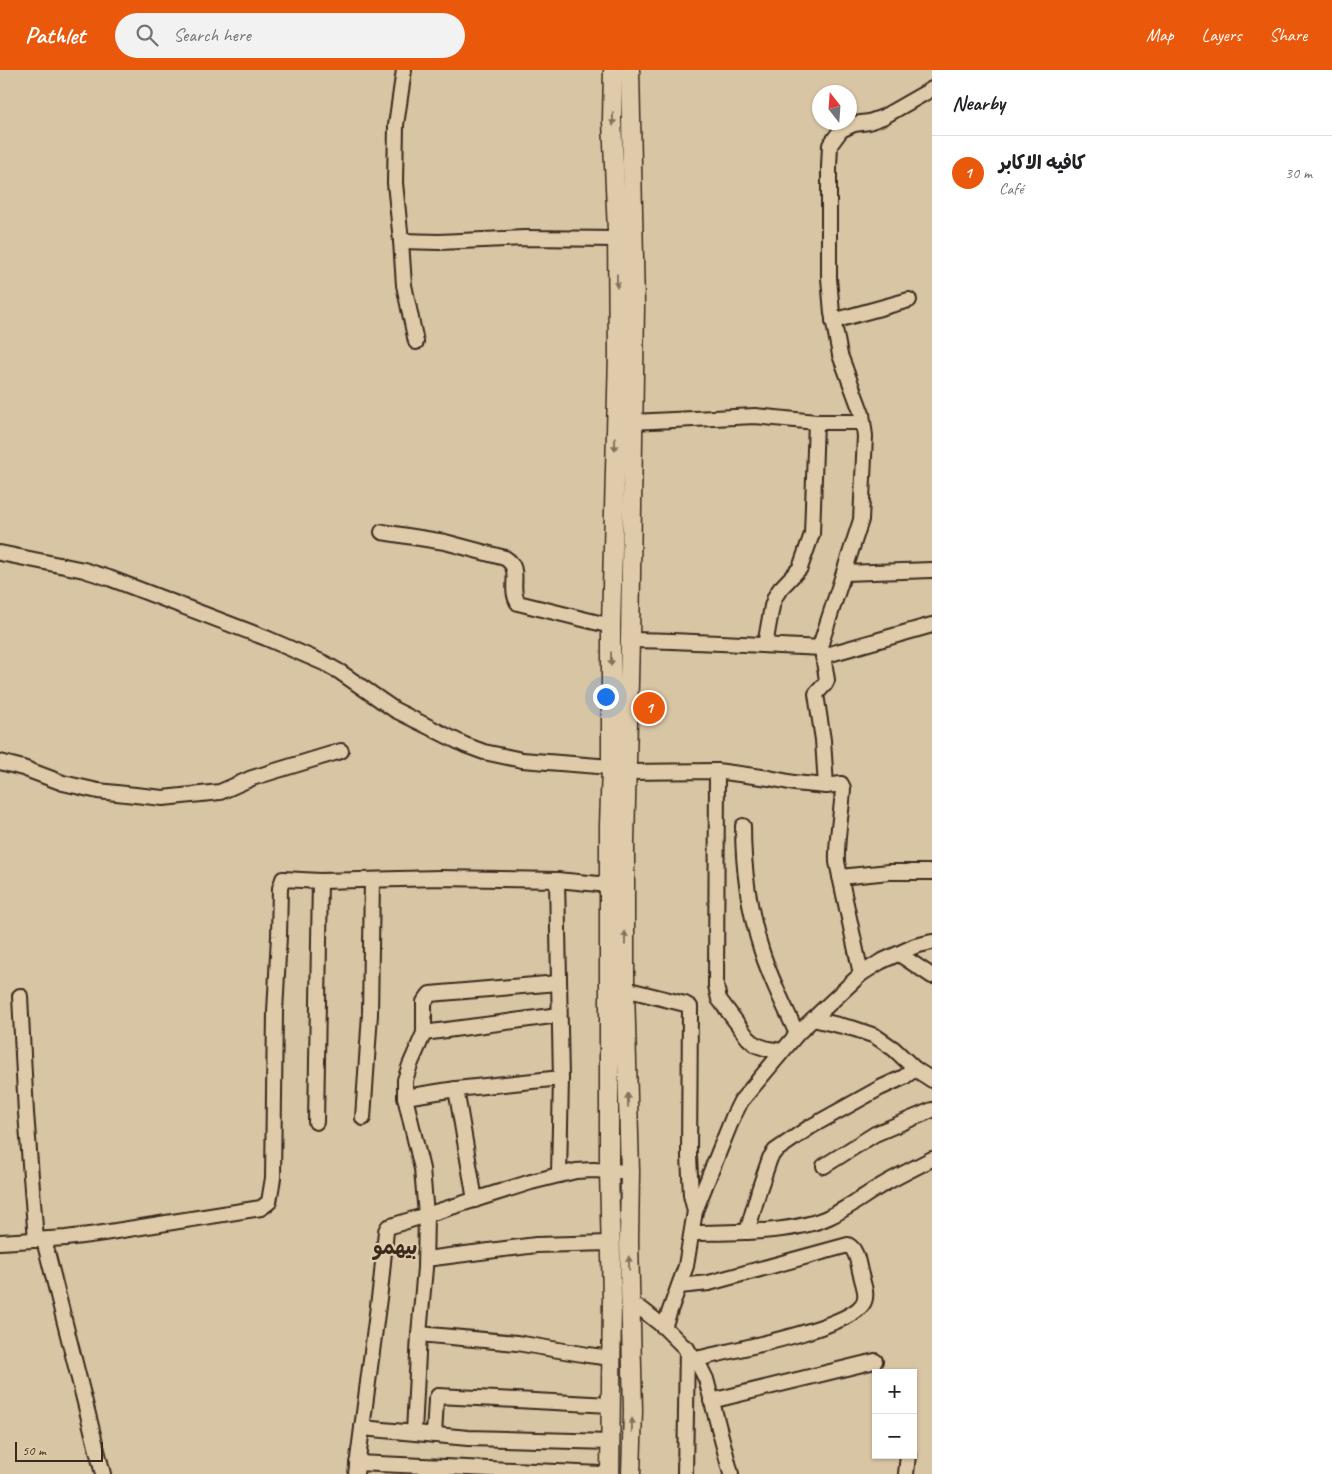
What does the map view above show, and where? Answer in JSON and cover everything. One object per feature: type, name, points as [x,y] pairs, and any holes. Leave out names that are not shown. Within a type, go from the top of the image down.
[{"type":"main road","points":[[613,70],[612,121],[617,239],[618,364],[611,626],[625,842],[625,989],[630,1172],[631,1474]]},
{"type":"main road","points":[[610,1474],[608,885],[609,825],[619,770],[630,640],[635,306],[630,70]]},
{"type":"street","points":[[404,70],[396,125],[395,183],[404,285],[416,342]]},
{"type":"street","points":[[826,786],[824,747],[816,694],[825,684],[826,680],[822,638],[861,520],[865,454],[864,422],[856,395],[840,355],[833,321],[829,278],[830,145],[841,130],[854,124],[869,122],[883,117],[932,89]]},
{"type":"street","points":[[401,241],[439,242],[525,238],[617,239]]},
{"type":"street","points":[[833,321],[909,300]]},
{"type":"street","points":[[632,422],[755,416],[816,422],[864,422]]},
{"type":"street","points":[[765,645],[775,597],[780,588],[800,568],[812,534],[816,422]]},
{"type":"street","points":[[382,532],[445,542],[504,558],[511,562],[513,566],[514,595],[518,603],[611,626]]},
{"type":"street","points":[[0,553],[84,570],[266,638],[324,663],[395,710],[465,745],[498,756],[619,770],[717,771],[794,783],[826,786],[842,785],[842,815],[837,847],[840,877],[861,974]]},
{"type":"street","points":[[844,573],[932,570]]},
{"type":"street","points":[[630,640],[765,645],[822,652],[905,634],[932,624]]},
{"type":"street","points":[[0,762],[63,783],[98,791],[163,798],[220,792],[252,778],[341,751]]},
{"type":"street","points":[[717,771],[714,967],[717,994],[748,1038],[756,1045],[782,1051]]},
{"type":"street","points":[[743,826],[748,897],[754,923],[762,953],[798,1034]]},
{"type":"street","points":[[840,877],[889,872],[932,872]]},
{"type":"street","points":[[0,1242],[97,1234],[261,1208],[269,1202],[273,1178],[275,1022],[280,936],[280,888],[283,879],[320,881],[440,878],[557,880],[608,885]]},
{"type":"street","points":[[363,1118],[370,1014],[372,880]]},
{"type":"street","points":[[557,880],[561,1078],[559,1175]]},
{"type":"street","points":[[316,1122],[320,881]]},
{"type":"street","points":[[664,1327],[686,1266],[693,1233],[695,1211],[741,1101],[798,1034],[861,974],[880,962],[915,946],[932,942]]},
{"type":"street","points":[[899,954],[932,976]]},
{"type":"street","points":[[414,1432],[419,1334],[426,1258],[426,1215],[422,1169],[405,1097],[405,1080],[424,1033],[424,1002],[430,994],[558,983]]},
{"type":"street","points":[[625,989],[685,1004],[690,1007],[688,1156],[691,1194],[695,1211]]},
{"type":"street","points":[[20,996],[26,1112],[40,1240],[103,1474]]},
{"type":"street","points":[[424,1033],[559,1015]]},
{"type":"street","points":[[813,1019],[855,1028],[875,1036],[894,1049],[915,1069],[932,1080]]},
{"type":"street","points":[[748,1232],[762,1180],[770,1158],[775,1151],[810,1127],[880,1088],[904,1077],[915,1069]]},
{"type":"street","points":[[405,1097],[456,1088],[561,1078]]},
{"type":"street","points":[[456,1088],[475,1200]]},
{"type":"street","points":[[824,1166],[875,1134],[932,1110]]},
{"type":"street","points":[[693,1233],[748,1232],[799,1225],[828,1218],[884,1184],[932,1159]]},
{"type":"street","points":[[601,1474],[356,1469],[379,1301],[386,1229],[475,1200],[576,1171],[630,1172]]},
{"type":"street","points":[[426,1258],[536,1245],[610,1242]]},
{"type":"street","points":[[679,1286],[709,1283],[848,1245],[854,1250],[866,1293],[863,1304],[858,1310],[837,1321],[812,1330],[696,1359]]},
{"type":"street","points":[[631,1304],[644,1311],[664,1327],[696,1359],[706,1380],[731,1474]]},
{"type":"street","points":[[419,1334],[517,1343],[611,1358]]},
{"type":"street","points":[[685,1474],[687,1348]]},
{"type":"street","points":[[711,1401],[875,1361]]},
{"type":"street","points":[[434,1434],[436,1400],[438,1396],[610,1405]]},
{"type":"street","points":[[362,1428],[468,1438],[610,1442]]},
{"type":"street","points":[[906,1474],[908,1459]]},
{"type":"place","name":"كافيه الاكابر","points":[[649,708]]},
{"type":"district","name":"بيهمو","points":[[395,1247]]}]
